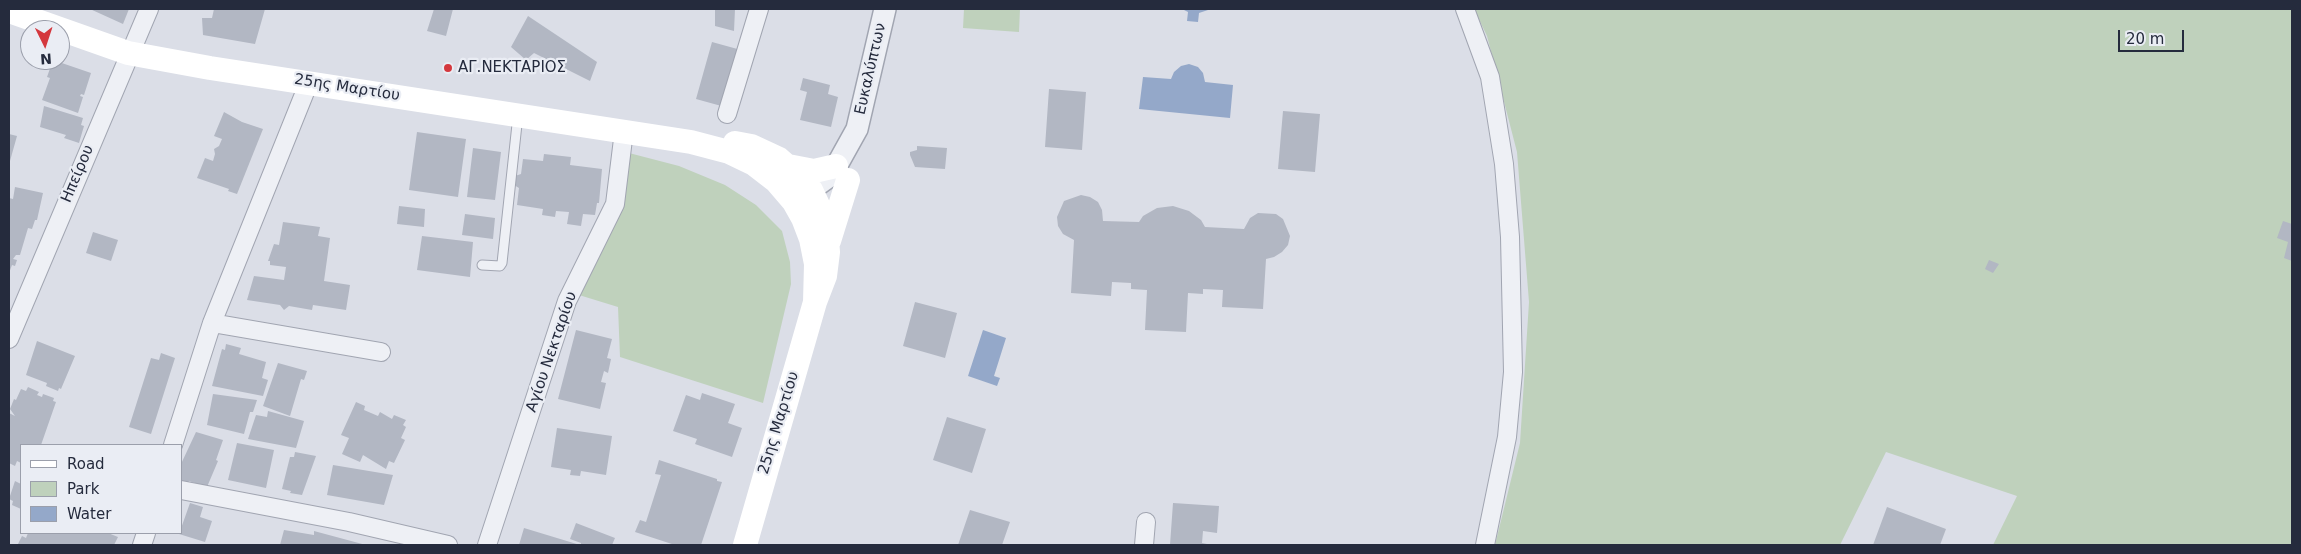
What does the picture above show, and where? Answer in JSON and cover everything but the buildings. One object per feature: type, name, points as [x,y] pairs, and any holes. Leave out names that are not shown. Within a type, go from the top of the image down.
[{"type":"main road","name":"25ης Μαρτίου","points":[[9,11],[128,53],[690,142],[729,152],[754,164],[807,205],[826,228],[828,265],[815,302],[744,545]]},
{"type":"main road","name":"25ης Μαρτίου","points":[[690,142],[721,140],[751,146],[779,159],[788,166],[807,205],[816,264],[815,302]]},
{"type":"main road","points":[[788,166],[842,173],[828,243]]},
{"type":"street","name":"Ηπείρου","points":[[9,340],[12,319],[148,9]]},
{"type":"street","points":[[727,114],[759,9]]},
{"type":"street","name":"Ευκαλύπτων","points":[[807,205],[842,173],[857,129],[885,9]]},
{"type":"street","points":[[1464,9],[1490,77],[1497,113],[1504,164],[1511,256],[1513,372],[1507,437],[1485,545]]},
{"type":"street","points":[[173,444],[212,323],[309,82]]},
{"type":"street","name":"Αγίου Νεκταρίου","points":[[488,545],[567,301],[615,204],[624,131]]},
{"type":"street","points":[[212,323],[381,352]]},
{"type":"street","points":[[182,490],[349,522],[448,545]]},
{"type":"street","points":[[1144,545],[1146,522]]},
{"type":"lane","points":[[482,265],[500,266],[502,263],[518,115]]},
{"type":"green space","points":[[964,9],[1020,9],[1019,32],[963,28]]},
{"type":"green space","points":[[1474,9],[2292,9],[2292,545],[1993,545],[2017,496],[1886,452],[1840,545],[1495,545],[1520,443],[1529,302],[1517,152],[1487,36]]},
{"type":"green space","points":[[629,153],[679,166],[725,185],[756,205],[782,231],[790,262],[791,284],[763,403],[620,357],[618,307],[579,295]]},
{"type":"water","points":[[1182,9],[1211,9],[1199,13],[1198,22],[1187,21],[1188,12]]},
{"type":"water","points":[[1189,64],[1198,67],[1203,73],[1205,82],[1233,85],[1230,118],[1139,109],[1143,77],[1171,79],[1174,72],[1181,66]]},
{"type":"water","points":[[983,330],[1006,338],[994,376],[1000,378],[997,386],[968,376]]},
{"type":"place","name":"ΑΓ.ΝΕΚΤΑΡΙΟΣ","points":[[448,68]]}]
